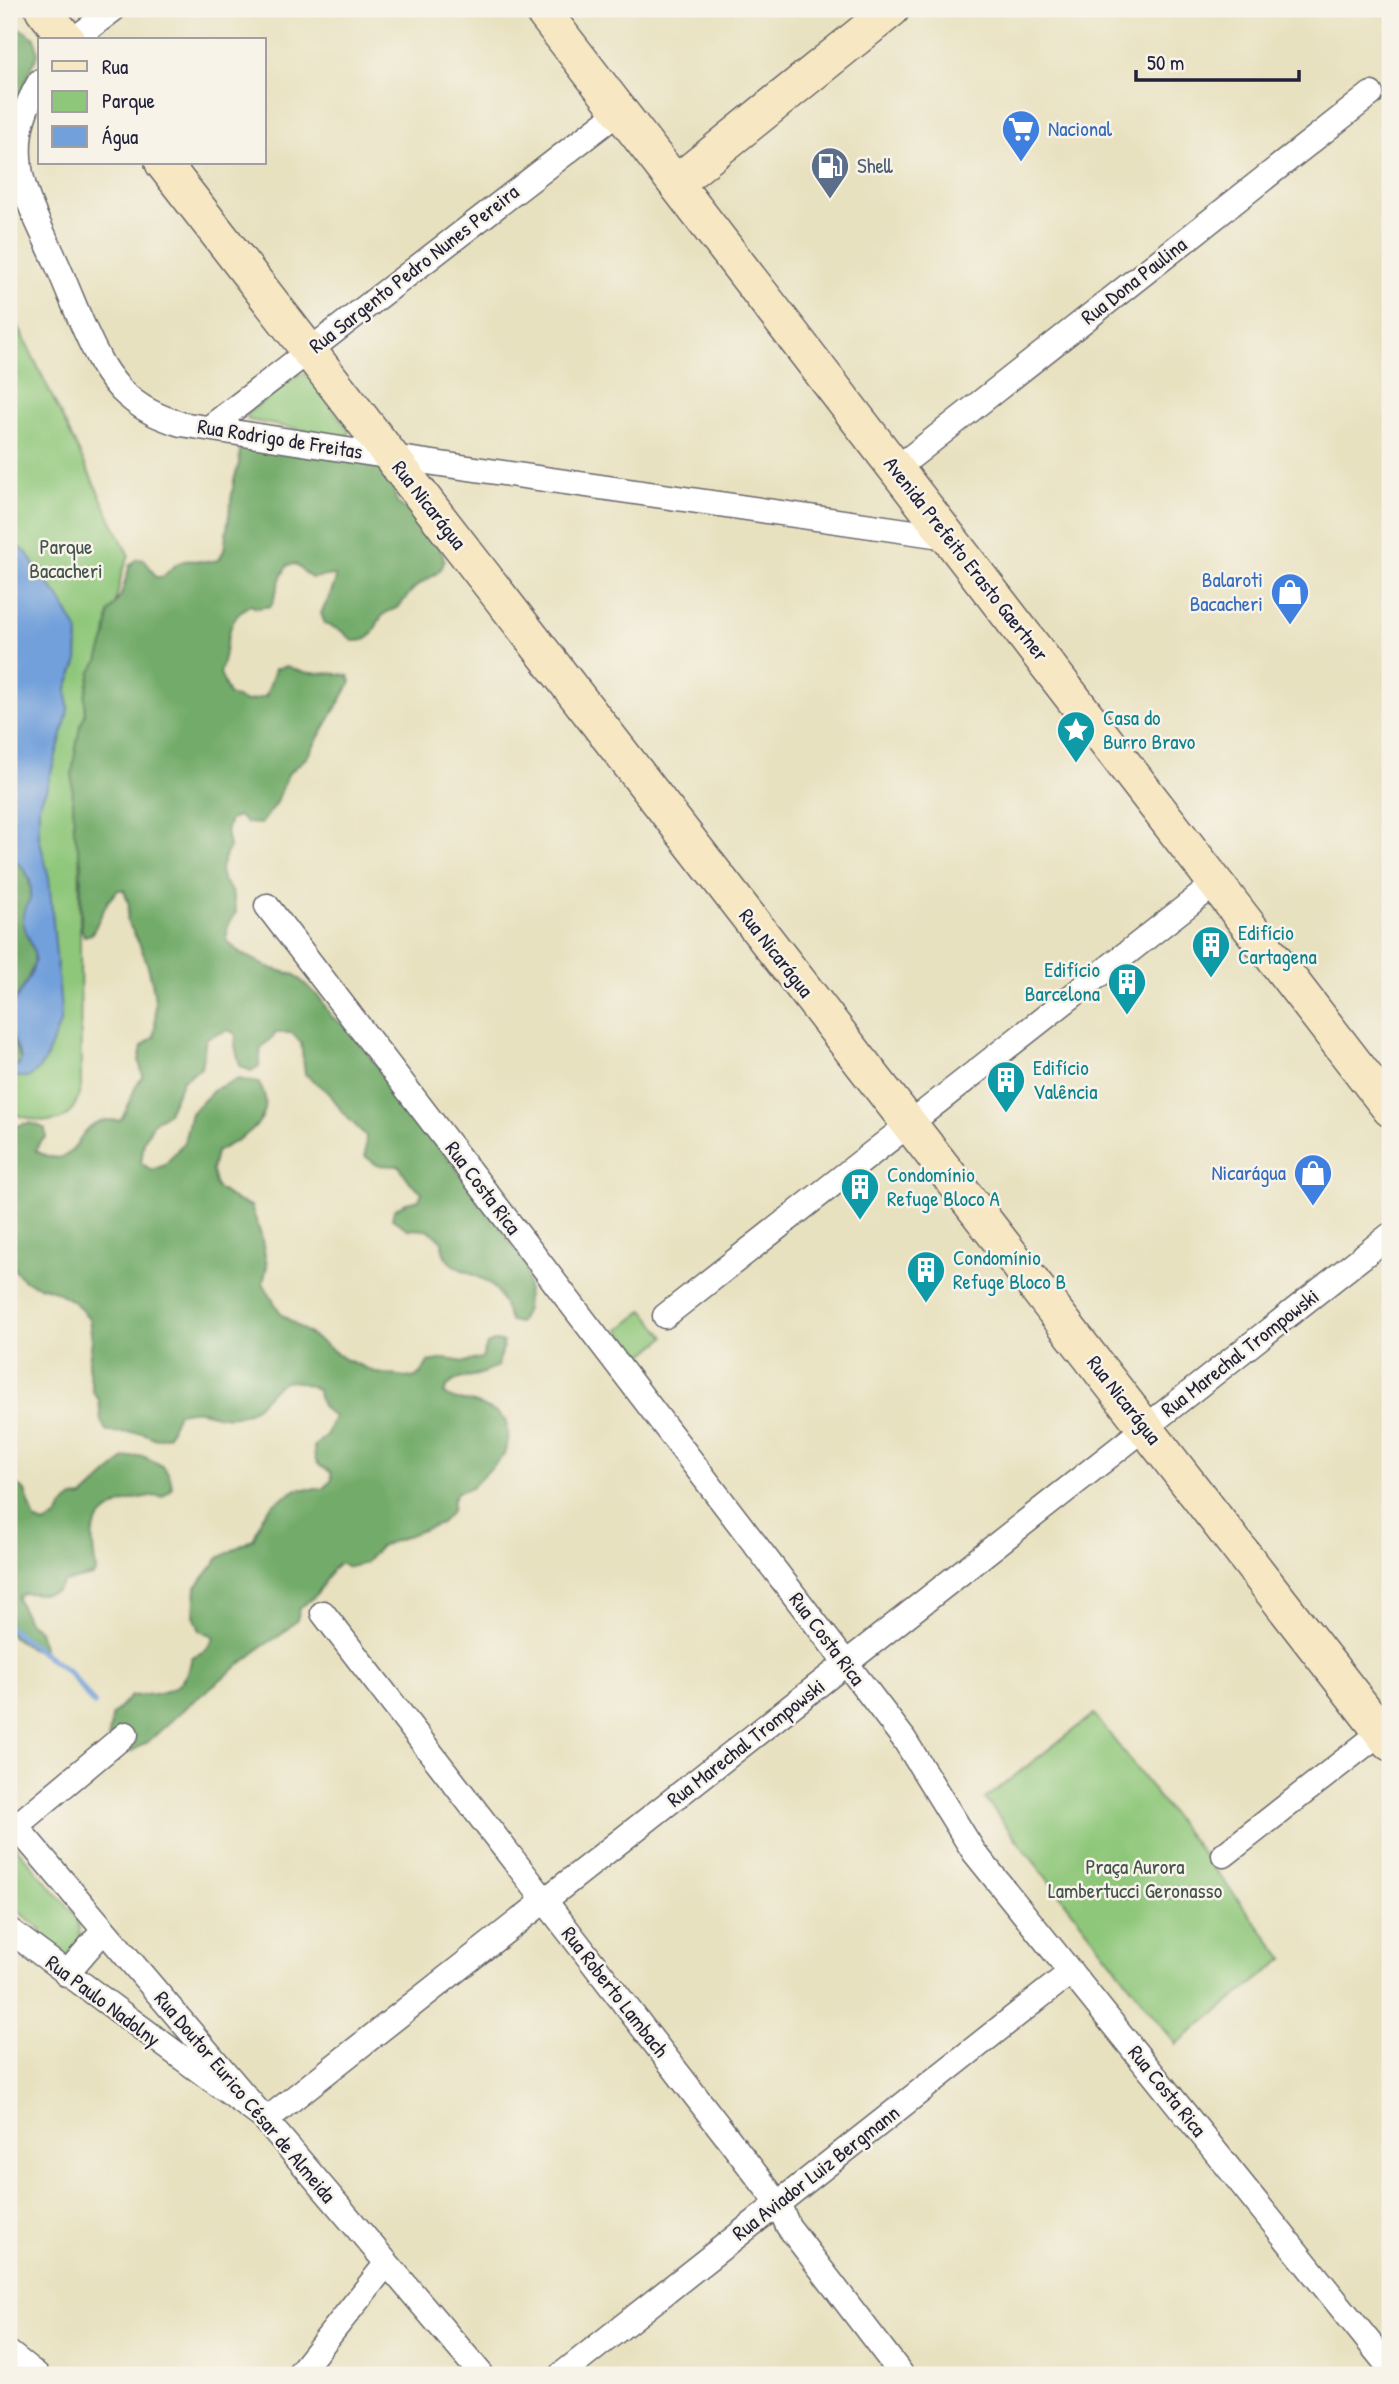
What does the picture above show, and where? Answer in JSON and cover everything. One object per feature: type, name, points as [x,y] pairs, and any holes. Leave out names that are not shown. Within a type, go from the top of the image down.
[{"type":"main road","points":[[43,9],[65,38]]},
{"type":"main road","name":"Avenida Prefeito Erasto Gaertner","points":[[541,9],[1390,1109]]},
{"type":"main road","points":[[676,183],[892,9]]},
{"type":"main road","name":"Rua Nicarágua","points":[[164,164],[1145,1427],[1387,1733]]},
{"type":"street","points":[[76,38],[114,9]]},
{"type":"street","name":"Rua Rodrigo de Freitas","points":[[38,85],[26,107],[21,124],[19,160],[29,198],[97,356],[122,390],[139,406],[158,417],[181,424],[392,457],[948,537]]},
{"type":"street","name":"Rua Dona Paulina","points":[[896,469],[1371,94]]},
{"type":"street","name":"Rua Sargento Pedro Nunes Pereira","points":[[209,428],[620,111]]},
{"type":"street","points":[[665,1316],[1216,883]]},
{"type":"street","name":"Rua Costa Rica","points":[[267,906],[910,1748],[974,1852],[1390,2368]]},
{"type":"street","name":"Rua Marechal Trompowski","points":[[265,2120],[1390,1235]]},
{"type":"street","name":"Rua Roberto Lambach","points":[[323,1613],[778,2203],[788,2226],[902,2375]]},
{"type":"street","points":[[1224,1855],[1387,1733]]},
{"type":"street","points":[[12,1822],[126,1734]]},
{"type":"street","name":"Rua Doutor Eurico César de Almeida","points":[[12,1822],[482,2375]]},
{"type":"street","name":"Rua Paulo Nadolny","points":[[9,1930],[265,2120]]},
{"type":"street","points":[[66,1974],[104,1930]]},
{"type":"street","name":"Rua Aviador Luiz Bergmann","points":[[561,2375],[1071,1972]]},
{"type":"street","points":[[298,2375],[387,2263]]},
{"type":"street","points":[[9,2353],[37,2375]]},
{"type":"green space","points":[[9,23],[11,28],[22,30],[35,38],[38,54],[26,80],[20,106],[13,115],[9,113]]},
{"type":"green space","name":"Parque Bacacheri","points":[[9,307],[129,556],[122,572],[86,743],[79,800],[81,1086],[71,1112],[55,1121],[9,1113]]},
{"type":"green space","points":[[305,373],[350,431],[346,438],[248,420],[247,414],[297,375]]},
{"type":"green space","points":[[246,444],[374,458],[392,484],[397,503],[428,530],[444,558],[441,569],[414,588],[398,607],[386,612],[373,633],[361,641],[353,641],[342,631],[325,624],[321,613],[336,579],[334,575],[311,578],[295,564],[288,565],[284,570],[271,606],[257,608],[250,605],[235,618],[228,635],[220,673],[229,695],[246,702],[266,696],[275,669],[287,666],[302,672],[349,676],[351,682],[307,757],[288,774],[276,804],[261,824],[247,823],[238,816],[230,820],[226,831],[229,847],[221,868],[222,879],[232,892],[236,912],[227,927],[227,941],[239,952],[270,968],[295,975],[319,997],[332,1017],[347,1027],[497,1221],[526,1266],[526,1309],[519,1323],[510,1321],[496,1290],[448,1260],[442,1241],[429,1230],[408,1229],[392,1219],[394,1210],[419,1200],[422,1192],[410,1182],[399,1166],[377,1165],[365,1156],[366,1136],[343,1113],[330,1094],[305,1074],[301,1043],[292,1033],[276,1033],[261,1048],[259,1066],[251,1071],[240,1066],[235,1046],[236,1034],[228,1030],[206,1038],[201,1068],[183,1080],[168,1113],[154,1122],[144,1141],[141,1163],[152,1170],[165,1165],[184,1142],[191,1113],[215,1089],[238,1079],[259,1083],[265,1099],[262,1117],[249,1132],[216,1152],[212,1171],[216,1187],[235,1200],[251,1206],[261,1235],[267,1266],[263,1283],[281,1314],[345,1359],[377,1373],[413,1378],[421,1374],[428,1362],[446,1359],[464,1362],[482,1358],[487,1345],[493,1341],[503,1342],[497,1367],[459,1379],[450,1384],[444,1393],[453,1399],[471,1402],[494,1411],[506,1420],[508,1439],[504,1455],[471,1488],[457,1492],[452,1511],[441,1523],[381,1546],[365,1563],[350,1567],[340,1563],[332,1570],[317,1594],[300,1608],[297,1620],[282,1634],[186,1707],[148,1742],[130,1752],[115,1752],[108,1741],[112,1716],[131,1696],[163,1692],[178,1685],[189,1669],[192,1657],[205,1651],[214,1639],[212,1635],[200,1631],[194,1615],[196,1587],[219,1558],[254,1538],[262,1517],[273,1504],[297,1489],[322,1489],[332,1480],[331,1472],[317,1463],[314,1447],[327,1434],[334,1416],[322,1405],[318,1390],[302,1383],[282,1383],[253,1409],[237,1416],[197,1411],[178,1413],[168,1436],[156,1439],[143,1433],[107,1432],[101,1421],[99,1400],[93,1392],[88,1367],[92,1340],[89,1318],[74,1302],[55,1291],[24,1281],[9,1263],[9,1128],[27,1123],[40,1126],[45,1129],[46,1137],[39,1143],[36,1151],[50,1157],[60,1158],[67,1155],[90,1127],[100,1121],[120,1120],[143,1076],[139,1061],[142,1046],[154,1037],[154,991],[147,962],[127,921],[129,905],[124,890],[118,890],[108,901],[92,934],[84,936],[81,927],[81,863],[74,830],[72,775],[91,672],[98,661],[106,636],[109,613],[121,595],[130,565],[137,559],[145,560],[156,577],[163,577],[171,568],[184,561],[219,560],[224,550],[240,450]]},
{"type":"green space","points":[[9,860],[22,866],[31,889],[30,900],[24,909],[26,931],[34,951],[34,965],[24,987],[13,1001],[14,1045],[21,1059],[19,1065],[9,1068]]},
{"type":"green space","points":[[644,1310],[665,1337],[640,1358],[619,1330]]},
{"type":"green space","points":[[142,1456],[167,1471],[172,1489],[162,1497],[133,1500],[103,1515],[93,1532],[96,1571],[93,1576],[64,1582],[57,1591],[44,1594],[24,1593],[19,1596],[18,1600],[28,1622],[39,1630],[43,1648],[38,1651],[28,1647],[9,1634],[9,1480],[25,1491],[35,1520],[44,1524],[56,1518],[63,1506],[73,1498],[83,1497],[125,1458]]},
{"type":"green space","name":"Praça Aurora Lambertucci Geronasso","points":[[1094,1714],[1284,1959],[1176,2044],[985,1799]]},
{"type":"green space","points":[[9,1839],[76,1916],[79,1943],[77,1949],[68,1956],[33,1942],[42,1930],[9,1904]]},
{"type":"water","points":[[9,537],[27,553],[36,569],[59,597],[78,631],[77,663],[67,688],[68,710],[65,724],[39,805],[39,837],[49,878],[60,1023],[45,1061],[29,1077],[9,1077],[9,1068],[19,1065],[21,1059],[9,1029],[10,1015],[35,959],[23,918],[31,886],[24,869],[9,860]]},
{"type":"waterway","points":[[9,1628],[70,1673],[94,1704]]},
{"type":"place","name":"Nacional","points":[[1021,163]]},
{"type":"place","name":"Shell","points":[[830,200]]},
{"type":"place","name":"Balaroti Bacacheri","points":[[1290,626]]},
{"type":"place","name":"Casa do Burro Bravo","points":[[1076,764]]},
{"type":"place","name":"Edifício Cartagena","points":[[1211,979]]},
{"type":"place","name":"Edifício Barcelona","points":[[1127,1016]]},
{"type":"place","name":"Edifício Valência","points":[[1006,1114]]},
{"type":"place","name":"Nicarágua","points":[[1313,1207]]},
{"type":"place","name":"Condomínio Refuge Bloco A","points":[[860,1221]]},
{"type":"place","name":"Condomínio Refuge Bloco B","points":[[926,1304]]}]
